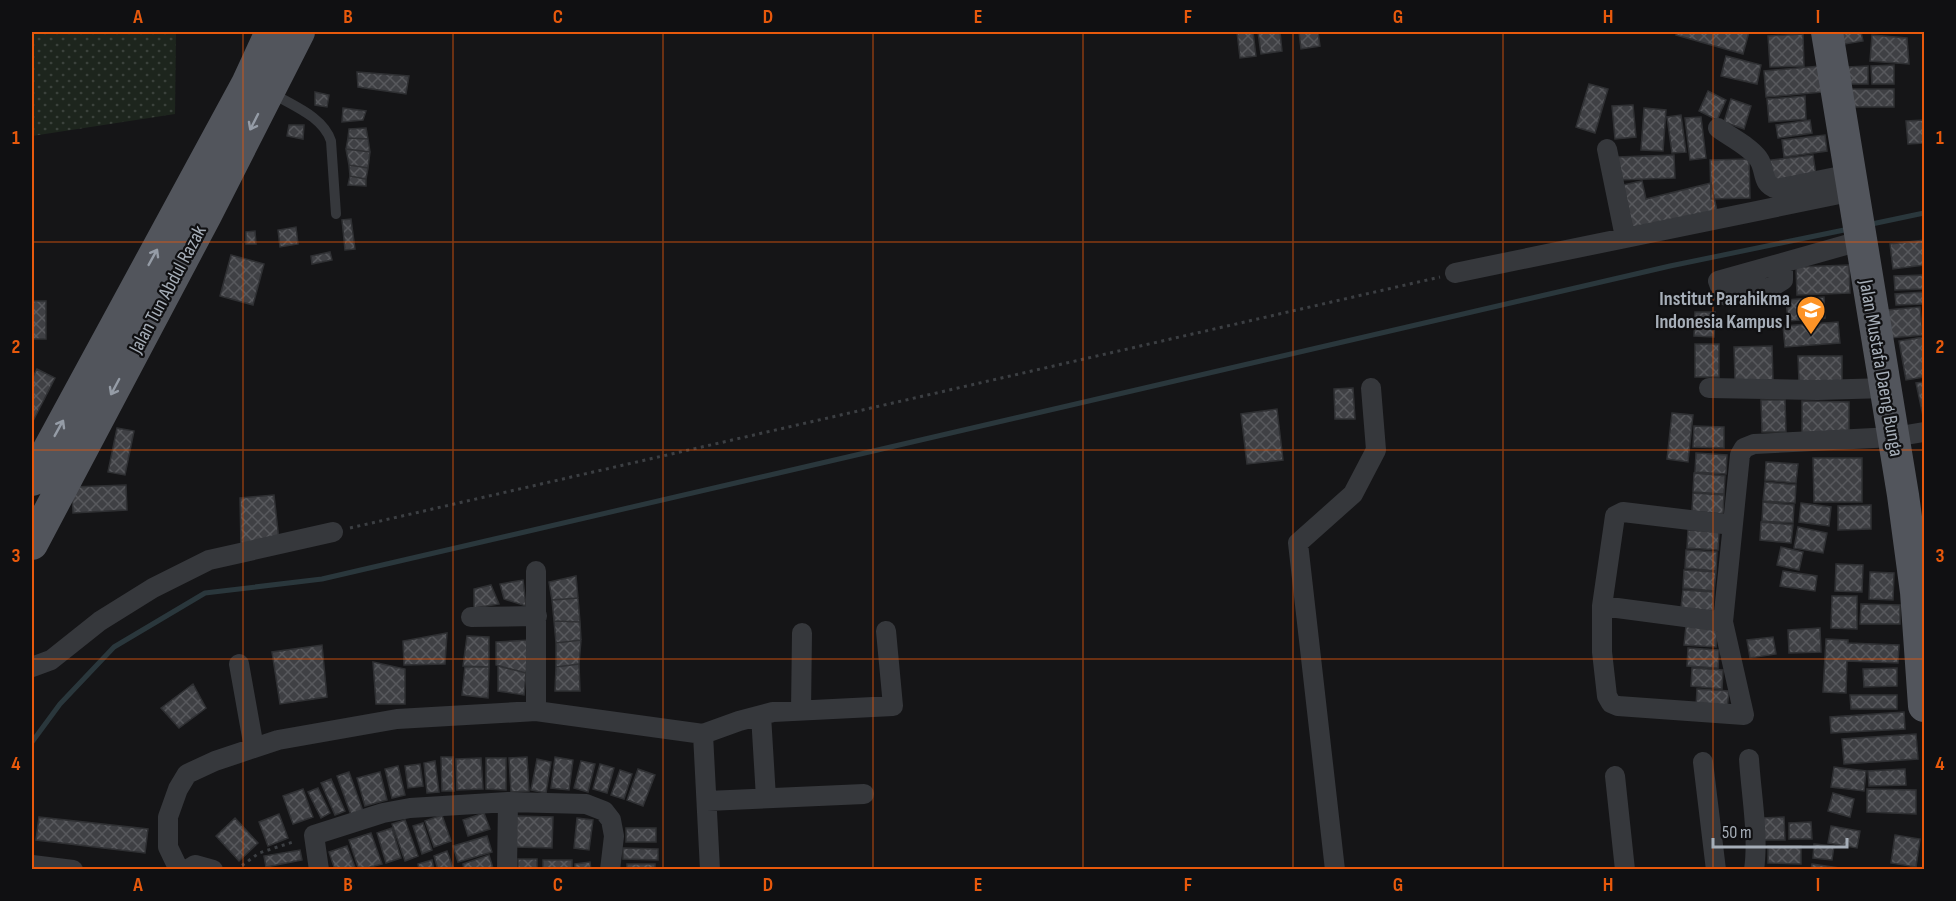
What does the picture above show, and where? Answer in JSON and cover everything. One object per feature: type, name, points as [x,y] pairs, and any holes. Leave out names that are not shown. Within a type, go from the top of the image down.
[{"type":"main road","name":"Jalan Tun Abdul Razak","points":[[32,480],[247,84],[271,32]]},
{"type":"main road","name":"Jalan Tun Abdul Razak","points":[[32,544],[270,92],[299,32]]},
{"type":"main road","name":"Jalan Mustafa Daeng Bunga","points":[[1827,32],[1887,388],[1916,592],[1924,706]]},
{"type":"street","points":[[1718,128],[1758,158],[1765,181],[1774,188],[1853,188]]},
{"type":"street","points":[[1607,149],[1625,237]]},
{"type":"street","points":[[1455,273],[1853,188]]},
{"type":"street","points":[[1783,263],[1860,238]]},
{"type":"street","points":[[1709,387],[1817,390],[1887,388]]},
{"type":"street","points":[[1335,870],[1298,543],[1353,494],[1376,450],[1371,388]]},
{"type":"street","points":[[1732,525],[1623,512],[1617,514],[1613,519],[1602,606],[1602,652],[1607,696],[1611,703],[1618,706],[1744,715],[1723,622],[1742,450],[1748,445],[1894,437],[1924,432]]},
{"type":"street","points":[[32,667],[51,660],[100,621],[144,594],[209,560],[333,532]]},
{"type":"street","points":[[536,571],[536,711]]},
{"type":"street","points":[[1602,606],[1723,622]]},
{"type":"street","points":[[471,617],[537,616]]},
{"type":"street","points":[[179,870],[168,847],[168,817],[178,789],[187,774],[215,761],[278,740],[397,719],[536,711],[703,734],[773,712],[893,706],[886,631]]},
{"type":"street","points":[[801,711],[802,633]]},
{"type":"street","points":[[239,664],[254,748]]},
{"type":"street","points":[[761,716],[765,798]]},
{"type":"street","points":[[703,734],[710,870]]},
{"type":"street","points":[[1749,759],[1754,825],[1754,870]]},
{"type":"street","points":[[1703,762],[1716,870]]},
{"type":"street","points":[[1615,776],[1625,870]]},
{"type":"street","points":[[707,801],[864,794]]},
{"type":"street","points":[[507,870],[508,802]]},
{"type":"street","points":[[319,870],[314,835],[383,813],[410,808],[508,802],[586,804],[604,811],[611,820],[614,836],[609,870]]},
{"type":"street","points":[[32,865],[73,870]]},
{"type":"street","points":[[187,870],[195,866],[213,870]]},
{"type":"lane","points":[[270,92],[321,123],[328,132],[331,141],[336,214]]},
{"type":"path","points":[[333,532],[1455,273]]},
{"type":"path","points":[[236,870],[259,853],[314,835]]},
{"type":"shaded area","points":[[32,32],[176,32],[175,114],[32,136]]},
{"type":"building","points":[[1237,32],[1253,32],[1256,56],[1240,58]]},
{"type":"building","points":[[1258,32],[1280,32],[1282,51],[1261,54]]},
{"type":"building","points":[[1299,32],[1318,32],[1320,46],[1301,49]]},
{"type":"building","points":[[1677,32],[1749,32],[1743,54],[1676,35]]},
{"type":"building","points":[[1838,32],[1861,32],[1863,41],[1839,45]]},
{"type":"building","points":[[1803,34],[1804,66],[1770,67],[1768,36]]},
{"type":"building","points":[[1872,35],[1907,38],[1909,64],[1870,61]]},
{"type":"building","points":[[1726,56],[1761,65],[1757,84],[1721,76]]},
{"type":"building","points":[[1894,65],[1894,84],[1872,84],[1871,66]]},
{"type":"building","points":[[1820,66],[1822,92],[1766,97],[1764,71]]},
{"type":"building","points":[[1868,66],[1868,84],[1848,84],[1847,67]]},
{"type":"building","points":[[357,72],[409,76],[406,94],[358,87]]},
{"type":"building","points":[[1589,84],[1608,89],[1595,133],[1576,127]]},
{"type":"building","points":[[1851,89],[1894,89],[1894,107],[1851,107]]},
{"type":"building","points":[[1708,91],[1726,100],[1717,120],[1699,111]]},
{"type":"building","points":[[315,92],[329,95],[327,107],[315,105]]},
{"type":"building","points":[[1805,96],[1806,119],[1769,122],[1767,99]]},
{"type":"building","points":[[1731,99],[1751,106],[1744,129],[1724,122]]},
{"type":"building","points":[[1633,105],[1636,137],[1615,139],[1612,106]]},
{"type":"building","points":[[343,108],[366,111],[363,120],[342,122]]},
{"type":"building","points":[[1644,108],[1666,110],[1663,151],[1641,150]]},
{"type":"building","points":[[1681,115],[1686,152],[1672,153],[1667,117]]},
{"type":"building","points":[[1701,117],[1706,158],[1690,160],[1685,118]]},
{"type":"building","points":[[1810,120],[1812,133],[1778,138],[1776,125]]},
{"type":"building","points":[[1924,120],[1924,143],[1908,144],[1906,121]]},
{"type":"building","points":[[289,125],[304,125],[303,139],[287,136]]},
{"type":"building","points":[[366,128],[368,139],[348,138],[349,129]]},
{"type":"building","points":[[1825,135],[1827,151],[1784,157],[1782,140]]},
{"type":"building","points":[[348,138],[368,139],[370,152],[346,149]]},
{"type":"building","points":[[346,149],[370,152],[368,168],[349,165]]},
{"type":"building","points":[[1674,155],[1675,178],[1618,180],[1617,157]]},
{"type":"building","points":[[1813,155],[1816,175],[1767,181],[1764,161]]},
{"type":"building","points":[[1749,159],[1750,198],[1711,199],[1710,160]]},
{"type":"building","points":[[349,165],[368,168],[366,179],[350,176]]},
{"type":"building","points":[[350,176],[366,179],[366,186],[348,185]]},
{"type":"building","points":[[1642,181],[1646,199],[1711,183],[1717,211],[1633,231],[1623,185]]},
{"type":"building","points":[[351,219],[355,249],[345,250],[342,220]]},
{"type":"building","points":[[296,227],[298,244],[280,247],[278,230]]},
{"type":"building","points":[[255,231],[256,244],[246,244],[246,232]]},
{"type":"building","points":[[1924,240],[1924,265],[1893,269],[1890,244]]},
{"type":"building","points":[[330,252],[332,260],[312,264],[311,256]]},
{"type":"building","points":[[231,255],[264,264],[253,305],[220,296]]},
{"type":"building","points":[[1849,265],[1850,293],[1797,295],[1796,267]]},
{"type":"building","points":[[1924,275],[1924,289],[1895,290],[1894,276]]},
{"type":"building","points":[[1924,292],[1924,304],[1896,305],[1895,294]]},
{"type":"building","points":[[1824,297],[1825,318],[1788,321],[1786,300]]},
{"type":"building","points":[[32,301],[46,301],[46,339],[32,339]]},
{"type":"building","points":[[1920,307],[1923,335],[1889,338],[1887,310]]},
{"type":"building","points":[[1695,312],[1715,312],[1714,337],[1694,336]]},
{"type":"building","name":"Institut Parahikma Indonesia Kampus I","points":[[1838,322],[1840,343],[1785,347],[1783,326]]},
{"type":"building","points":[[1924,337],[1924,377],[1906,380],[1899,341]]},
{"type":"building","points":[[1695,344],[1719,344],[1719,377],[1695,377]]},
{"type":"building","points":[[1772,346],[1773,380],[1735,380],[1734,347]]},
{"type":"building","points":[[1798,356],[1842,356],[1842,383],[1799,383]]},
{"type":"building","points":[[37,369],[55,378],[32,423],[32,379]]},
{"type":"building","points":[[1924,382],[1924,415],[1923,416],[1916,383]]},
{"type":"building","points":[[1353,388],[1355,419],[1335,419],[1334,389]]},
{"type":"building","points":[[1761,400],[1785,400],[1786,432],[1762,432]]},
{"type":"building","points":[[1802,401],[1849,402],[1849,434],[1802,434]]},
{"type":"building","points":[[1277,409],[1283,460],[1247,464],[1241,414]]},
{"type":"building","points":[[1672,413],[1693,415],[1688,462],[1667,459]]},
{"type":"building","points":[[1694,426],[1724,427],[1724,448],[1693,447]]},
{"type":"building","points":[[117,428],[134,431],[125,475],[108,472]]},
{"type":"building","points":[[1696,453],[1727,455],[1726,474],[1695,472]]},
{"type":"building","points":[[1813,458],[1862,458],[1862,502],[1814,502]]},
{"type":"building","points":[[1766,462],[1798,464],[1796,483],[1765,480]]},
{"type":"building","points":[[1694,473],[1725,476],[1724,494],[1693,492]]},
{"type":"building","points":[[1765,482],[1796,485],[1795,503],[1763,501]]},
{"type":"building","points":[[126,485],[127,510],[73,513],[72,487]]},
{"type":"building","points":[[1693,493],[1724,495],[1723,514],[1692,511]]},
{"type":"building","points":[[274,495],[279,540],[241,545],[240,498]]},
{"type":"building","points":[[1763,502],[1794,505],[1793,523],[1762,521]]},
{"type":"building","points":[[1801,503],[1831,507],[1829,526],[1799,522]]},
{"type":"building","points":[[1871,505],[1871,529],[1838,530],[1838,506]]},
{"type":"building","points":[[1761,522],[1793,525],[1791,543],[1760,540]]},
{"type":"building","points":[[1798,527],[1827,533],[1823,553],[1794,548]]},
{"type":"building","points":[[1688,530],[1719,532],[1718,550],[1687,548]]},
{"type":"building","points":[[1781,547],[1803,552],[1799,570],[1777,565]]},
{"type":"building","points":[[1686,550],[1717,552],[1716,571],[1685,568]]},
{"type":"building","points":[[1836,564],[1863,565],[1862,592],[1835,591]]},
{"type":"building","points":[[1684,570],[1716,572],[1714,591],[1683,588]]},
{"type":"building","points":[[1783,571],[1817,576],[1815,591],[1780,586]]},
{"type":"building","points":[[1870,572],[1894,573],[1893,600],[1869,599]]},
{"type":"building","points":[[576,576],[578,598],[552,600],[549,582]]},
{"type":"building","points":[[523,580],[526,606],[504,599],[500,584]]},
{"type":"building","points":[[491,585],[499,604],[474,608],[474,589]]},
{"type":"building","points":[[1683,590],[1714,592],[1713,611],[1681,608]]},
{"type":"building","points":[[1832,596],[1857,596],[1857,629],[1831,628]]},
{"type":"building","points":[[578,598],[580,622],[554,621],[552,600]]},
{"type":"building","points":[[1861,604],[1900,605],[1900,624],[1860,624]]},
{"type":"building","points":[[554,621],[580,622],[581,640],[556,643]]},
{"type":"building","points":[[1686,626],[1717,629],[1716,647],[1684,645]]},
{"type":"building","points":[[1820,628],[1821,652],[1789,653],[1788,630]]},
{"type":"building","points":[[447,633],[445,664],[404,665],[403,641]]},
{"type":"building","points":[[467,636],[489,637],[489,667],[463,666]]},
{"type":"building","points":[[1773,637],[1776,654],[1750,658],[1747,640]]},
{"type":"building","points":[[1826,639],[1848,640],[1848,643],[1899,645],[1898,663],[1847,661],[1846,693],[1823,692]]},
{"type":"building","points":[[530,640],[526,673],[496,665],[496,642]]},
{"type":"building","points":[[581,640],[579,664],[556,667],[556,643]]},
{"type":"building","points":[[322,645],[327,697],[280,704],[272,652]]},
{"type":"building","points":[[1688,648],[1719,650],[1718,668],[1687,666]]},
{"type":"building","points":[[373,662],[405,669],[405,704],[376,704]]},
{"type":"building","points":[[579,664],[580,691],[555,691],[556,667]]},
{"type":"building","points":[[498,666],[526,673],[524,695],[498,691]]},
{"type":"building","points":[[465,667],[489,667],[488,698],[462,695]]},
{"type":"building","points":[[1692,668],[1723,670],[1722,689],[1691,686]]},
{"type":"building","points":[[1897,668],[1897,686],[1864,687],[1863,669]]},
{"type":"building","points":[[193,684],[206,708],[179,728],[161,708]]},
{"type":"building","points":[[1697,689],[1729,691],[1727,709],[1696,707]]},
{"type":"building","points":[[1850,695],[1897,695],[1897,709],[1851,709]]},
{"type":"building","points":[[1904,712],[1905,729],[1831,733],[1830,717]]},
{"type":"building","points":[[1916,734],[1918,759],[1844,764],[1842,739]]},
{"type":"building","points":[[441,757],[453,757],[454,791],[442,791]]},
{"type":"building","points":[[527,757],[529,791],[511,792],[509,758]]},
{"type":"building","points":[[555,757],[573,760],[569,790],[551,788]]},
{"type":"building","points":[[481,758],[483,789],[457,790],[456,759]]},
{"type":"building","points":[[486,758],[506,758],[506,790],[486,789]]},
{"type":"building","points":[[537,759],[551,762],[546,793],[531,790]]},
{"type":"building","points":[[435,761],[439,792],[427,793],[424,763]]},
{"type":"building","points":[[581,761],[595,764],[588,792],[574,788]]},
{"type":"building","points":[[420,764],[423,786],[408,788],[405,766]]},
{"type":"building","points":[[600,764],[614,768],[607,793],[593,789]]},
{"type":"building","points":[[398,766],[405,795],[392,798],[385,769]]},
{"type":"building","points":[[1834,767],[1866,771],[1864,791],[1831,787]]},
{"type":"building","points":[[638,769],[655,775],[643,806],[627,800]]},
{"type":"building","points":[[1905,769],[1906,785],[1869,786],[1868,771]]},
{"type":"building","points":[[620,770],[632,774],[624,799],[611,795]]},
{"type":"building","points":[[349,772],[363,811],[351,815],[337,776]]},
{"type":"building","points":[[380,772],[387,800],[365,806],[357,778]]},
{"type":"building","points":[[331,779],[345,811],[335,815],[321,783]]},
{"type":"building","points":[[318,788],[330,813],[321,818],[308,792]]},
{"type":"building","points":[[303,789],[313,817],[293,824],[283,796]]},
{"type":"building","points":[[1867,789],[1916,790],[1916,814],[1867,812]]},
{"type":"building","points":[[1833,793],[1854,799],[1850,817],[1828,811]]},
{"type":"building","points":[[484,813],[490,829],[468,836],[463,820]]},
{"type":"building","points":[[279,814],[288,838],[268,846],[259,822]]},
{"type":"building","points":[[442,815],[451,841],[434,847],[425,821]]},
{"type":"building","points":[[516,816],[553,817],[552,848],[515,847]]},
{"type":"building","points":[[39,817],[148,829],[145,853],[36,840]]},
{"type":"building","points":[[1784,817],[1785,840],[1760,840],[1760,818]]},
{"type":"building","points":[[235,818],[258,843],[239,861],[216,836]]},
{"type":"building","points":[[577,818],[593,820],[589,850],[574,848]]},
{"type":"building","points":[[405,820],[418,856],[405,861],[392,824]]},
{"type":"building","points":[[1811,822],[1812,839],[1789,839],[1789,823]]},
{"type":"building","points":[[423,823],[432,850],[422,854],[413,826]]},
{"type":"building","points":[[1831,826],[1860,831],[1857,848],[1828,843]]},
{"type":"building","points":[[392,828],[401,858],[386,863],[377,833]]},
{"type":"building","points":[[626,828],[656,828],[656,842],[626,842]]},
{"type":"building","points":[[371,833],[382,864],[359,870],[349,840]]},
{"type":"building","points":[[1895,835],[1920,839],[1916,867],[1891,863]]},
{"type":"building","points":[[487,836],[492,852],[458,862],[453,846]]},
{"type":"building","points":[[1814,844],[1834,846],[1832,860],[1813,858]]},
{"type":"building","points":[[347,846],[356,870],[335,870],[329,852]]},
{"type":"building","points":[[1768,846],[1801,846],[1801,864],[1768,863]]},
{"type":"building","points":[[623,848],[658,849],[658,860],[623,859]]},
{"type":"building","points":[[300,850],[302,860],[266,867],[264,856]]},
{"type":"building","points":[[447,851],[454,870],[438,870],[434,856]]},
{"type":"building","points":[[489,855],[493,868],[464,870],[463,864]]},
{"type":"building","points":[[518,859],[537,859],[537,870],[518,870]]},
{"type":"building","points":[[432,860],[434,870],[419,870],[418,864]]},
{"type":"building","points":[[543,860],[572,860],[572,870],[543,870]]},
{"type":"building","points":[[590,862],[591,870],[575,870],[575,864]]},
{"type":"building","points":[[627,864],[655,864],[655,870],[627,870]]},
{"type":"building","points":[[1812,864],[1847,869],[1811,870]]},
{"type":"waterway","points":[[1867,225],[1924,213]]},
{"type":"waterway","points":[[32,742],[60,704],[114,647],[205,593],[322,579],[1670,266],[1849,229]]},
{"type":"place","name":"Institut Parahikma Indonesia Kampus I","points":[[1811,336]]}]
